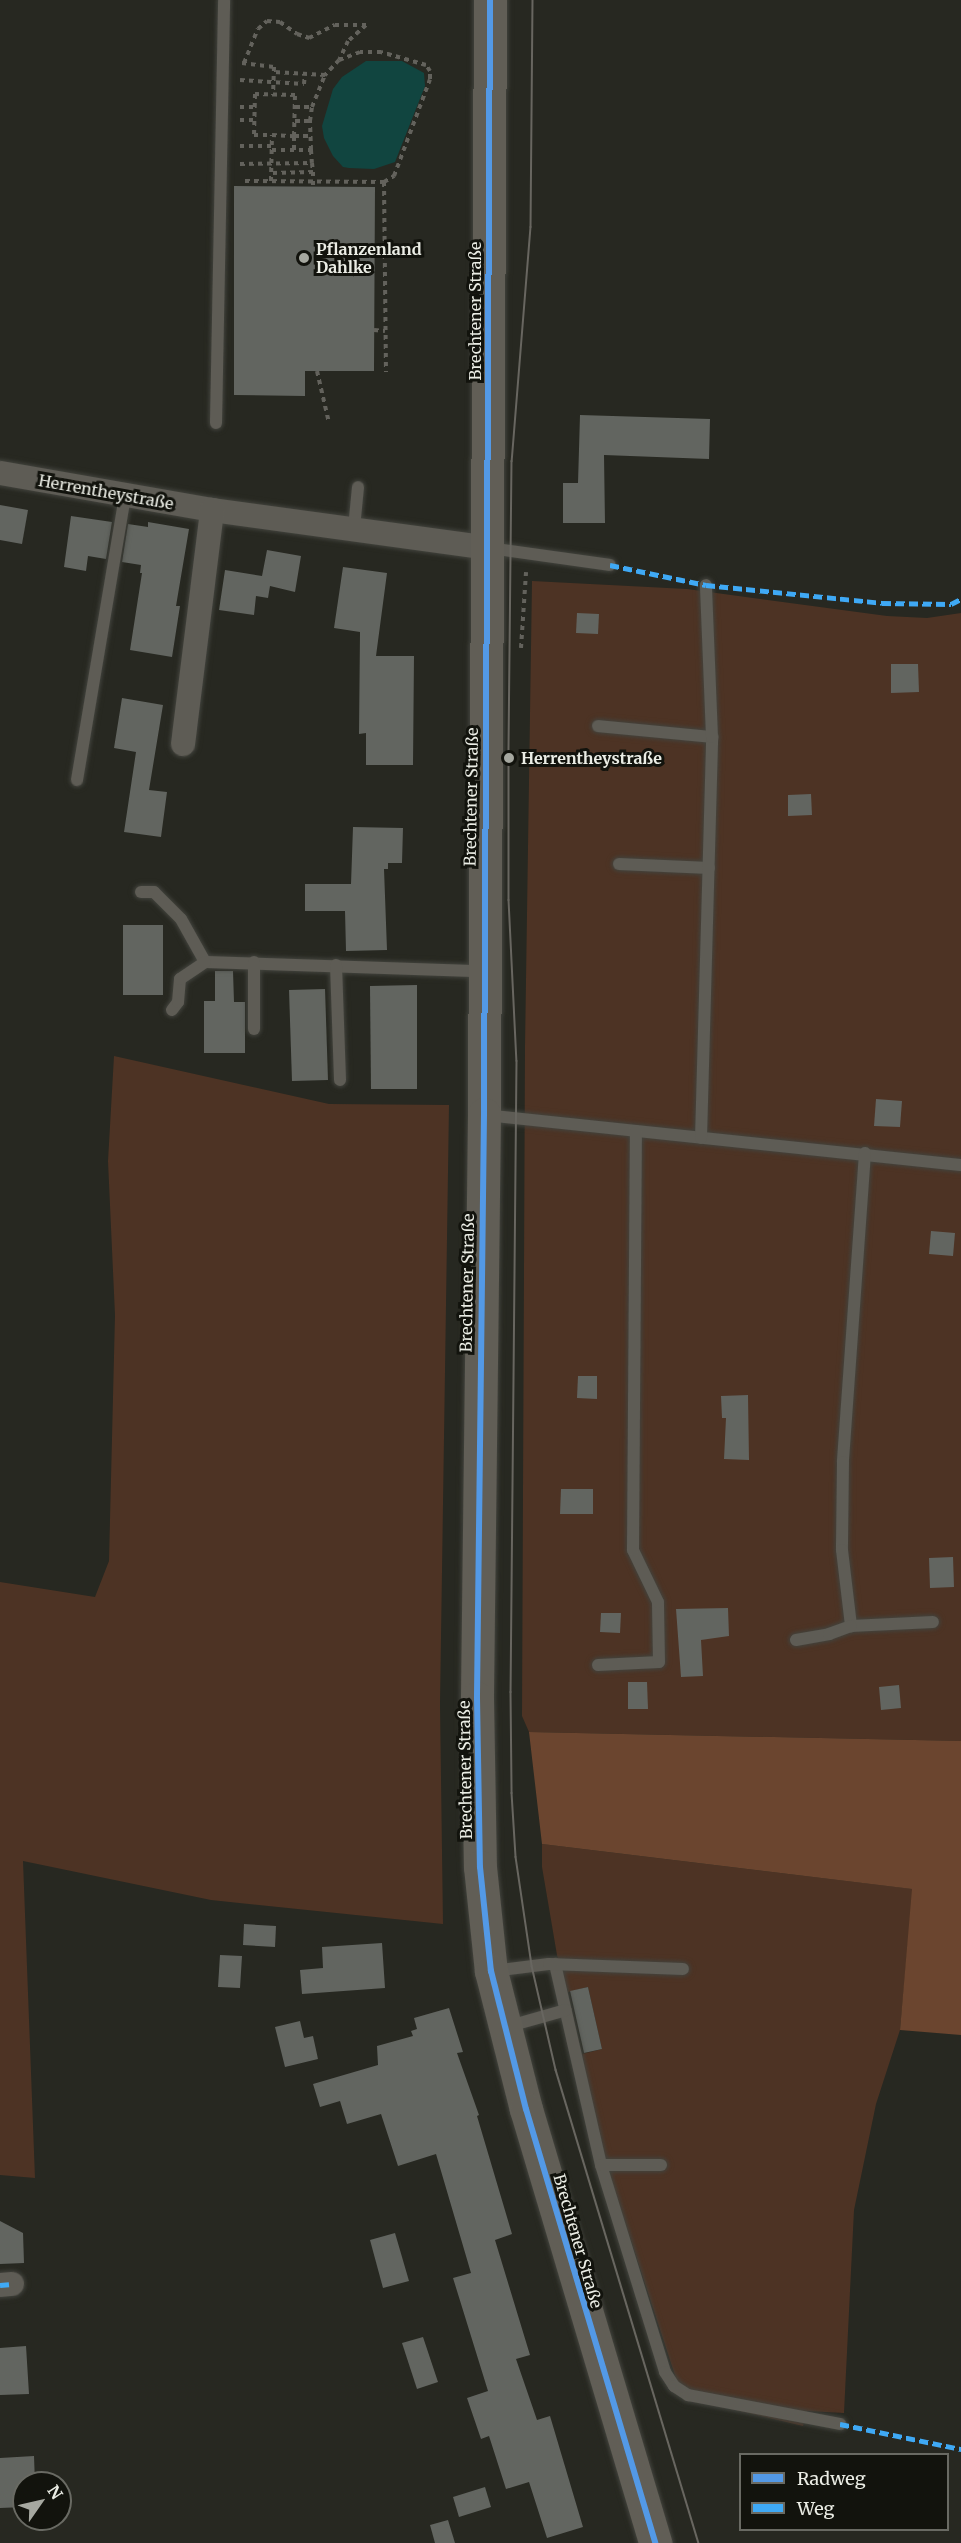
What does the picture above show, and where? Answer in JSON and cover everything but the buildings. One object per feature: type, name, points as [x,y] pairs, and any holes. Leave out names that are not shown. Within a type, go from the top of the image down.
[{"type":"main road","name":"Brechtener Straße","points":[[490,0],[488,548],[482,971],[484,1114],[477,1698],[480,1867],[491,1971],[526,2109],[655,2543]]},
{"type":"street","name":"Herrentheystraße","points":[[0,472],[212,510],[488,548]]},
{"type":"street","points":[[183,744],[212,510]]},
{"type":"lane","points":[[216,423],[224,0]]},
{"type":"lane","points":[[354,528],[358,487]]},
{"type":"lane","points":[[77,780],[124,495]]},
{"type":"lane","points":[[488,548],[610,565]]},
{"type":"lane","points":[[701,1138],[712,737],[706,585]]},
{"type":"lane","points":[[598,726],[712,737]]},
{"type":"lane","points":[[619,864],[709,868]]},
{"type":"lane","points":[[141,892],[154,892],[181,920],[205,962]]},
{"type":"lane","points":[[172,1010],[178,1002],[180,979],[205,962],[482,971]]},
{"type":"lane","points":[[254,962],[254,1029]]},
{"type":"lane","points":[[336,966],[340,1080]]},
{"type":"lane","points":[[484,1114],[961,1165]]},
{"type":"lane","points":[[598,1665],[659,1662],[658,1602],[633,1550],[636,1131]]},
{"type":"lane","points":[[851,1626],[842,1550],[843,1462],[865,1153]]},
{"type":"lane","points":[[796,1640],[829,1634],[851,1626],[933,1622]]},
{"type":"lane","points":[[555,1964],[601,2165],[665,2372],[674,2386],[688,2395],[840,2424]]},
{"type":"lane","points":[[491,1971],[555,1964],[683,1969]]},
{"type":"lane","points":[[505,2027],[566,2010]]},
{"type":"lane","points":[[601,2165],[661,2165]]},
{"type":"path","points":[[244,63],[262,24],[261,16]]},
{"type":"path","points":[[262,24],[267,21],[280,21],[297,34],[309,38],[335,24],[368,25],[348,41],[339,60],[325,75],[312,106],[310,136],[313,184]]},
{"type":"path","points":[[309,38],[311,33]]},
{"type":"path","points":[[245,181],[313,184],[384,182],[394,176],[430,80],[430,71],[426,65],[381,52],[360,52],[339,60]]},
{"type":"path","points":[[224,61],[274,67],[273,95]]},
{"type":"path","points":[[274,72],[325,75]]},
{"type":"path","points":[[294,150],[296,95],[304,84],[305,73]]},
{"type":"path","points":[[238,80],[304,84]]},
{"type":"path","points":[[296,95],[255,94],[254,135],[310,136]]},
{"type":"path","points":[[295,107],[312,106]]},
{"type":"path","points":[[236,107],[255,108]]},
{"type":"path","points":[[237,119],[255,120]]},
{"type":"path","points":[[295,121],[310,121]]},
{"type":"path","points":[[271,181],[272,135]]},
{"type":"path","points":[[236,146],[311,150]]},
{"type":"path","points":[[236,164],[312,163]]},
{"type":"path","points":[[272,172],[313,172]]},
{"type":"path","points":[[384,182],[386,372]]},
{"type":"path","points":[[374,330],[385,331]]},
{"type":"path","points":[[317,371],[329,423]]},
{"type":"path","points":[[521,648],[527,553]]},
{"type":"shaded area","points":[[532,581],[687,589],[887,616],[927,618],[961,613],[961,1741],[529,1732],[522,1716],[525,1047]]},
{"type":"shaded area","points":[[114,1056],[329,1104],[449,1105],[440,1704],[443,1924],[211,1900],[23,1861],[35,2178],[0,2175],[0,1582],[95,1597],[109,1561],[115,1315],[108,1161]]},
{"type":"shaded area","points":[[529,1732],[961,1741],[961,2035],[900,2030],[912,1889],[542,1844]]},
{"type":"shaded area","points":[[542,1844],[913,1889],[900,2030],[876,2104],[854,2210],[844,2413],[807,2411],[803,2426],[682,2397],[603,2155],[582,2054],[602,2049],[588,1987],[568,1992],[557,1955],[542,1867]]},
{"type":"water","points":[[366,61],[402,61],[424,73],[425,86],[395,162],[374,169],[343,167],[333,156],[324,138],[322,126],[333,89],[342,77]]},
{"type":"tram line","points":[[533,0],[531,227],[512,461],[509,758],[509,900],[517,1061],[511,1692],[512,1793],[516,1857],[532,1966],[556,2070],[699,2543]]},
{"type":"marked path","points":[[610,565],[706,585],[882,603],[951,604],[961,599]]},
{"type":"marked path","points":[[0,2285],[12,2284]]},
{"type":"marked path","points":[[840,2424],[961,2449]]},
{"type":"cycle path","points":[[490,0],[484,1114],[477,1698],[480,1867],[491,1971],[526,2109],[655,2543]]},
{"type":"place","name":"Pflanzenland Dahlke","points":[[304,258]]},
{"type":"place","name":"Herrentheystraße","points":[[509,758]]}]
